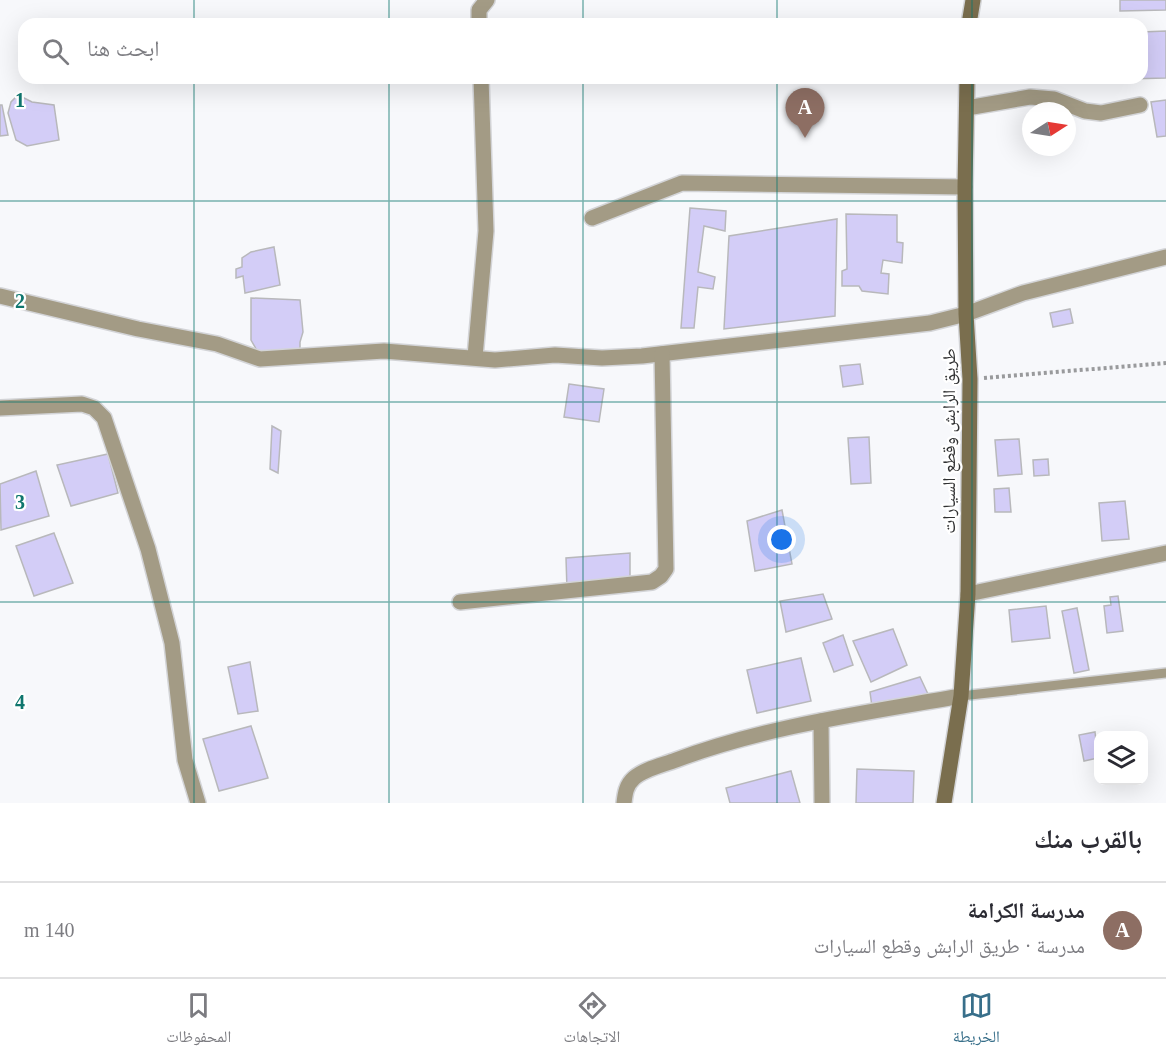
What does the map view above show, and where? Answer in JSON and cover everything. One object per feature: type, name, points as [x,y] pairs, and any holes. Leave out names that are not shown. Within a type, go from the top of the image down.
[{"type":"main road","points":[[970,18],[973,0]]},
{"type":"main road","name":"طريق الرابش وقطع السيارات","points":[[944,803],[961,696],[968,594],[970,379],[966,314],[967,84]]},
{"type":"street","points":[[479,18],[479,10],[487,0]]},
{"type":"street","points":[[475,357],[486,231],[481,84]]},
{"type":"street","points":[[967,108],[1030,98],[1054,99],[1085,111],[1101,113],[1140,105]]},
{"type":"street","points":[[592,218],[682,183],[965,187]]},
{"type":"street","points":[[0,296],[138,329],[217,344],[260,359],[384,351],[495,360],[555,356],[602,358],[662,354],[930,323],[966,314],[1023,293],[1166,257]]},
{"type":"street","points":[[460,602],[652,582],[661,576],[666,569],[662,354]]},
{"type":"street","points":[[0,408],[82,404],[94,408],[104,418],[148,549],[172,643],[185,760],[198,803]]},
{"type":"street","points":[[968,594],[1166,553]]},
{"type":"street","points":[[624,803],[627,788],[639,775],[742,738],[961,696]]},
{"type":"street","points":[[822,722],[822,803]]},
{"type":"lane","points":[[961,696],[1166,673]]},
{"type":"path","points":[[970,379],[1166,363]]},
{"type":"building","points":[[1120,0],[1166,0],[1166,10],[1120,11]]},
{"type":"building","points":[[1166,31],[1166,78],[1148,78],[1148,32]]},
{"type":"building","points":[[18,95],[32,102],[54,105],[59,140],[27,146],[16,140],[8,113],[11,102]]},
{"type":"building","points":[[1166,100],[1166,136],[1157,137],[1151,102]]},
{"type":"building","points":[[0,105],[2,105],[8,135],[0,136]]},
{"type":"building","points":[[690,208],[726,211],[725,231],[704,226],[698,272],[715,277],[713,289],[698,287],[694,328],[681,328]]},
{"type":"building","points":[[846,214],[897,215],[897,242],[903,243],[902,263],[883,260],[881,273],[889,274],[888,294],[862,291],[859,286],[842,286],[842,271],[847,269]]},
{"type":"building","points":[[837,219],[835,316],[724,329],[729,236]]},
{"type":"building","points":[[274,247],[280,285],[245,293],[243,276],[236,278],[236,269],[242,267],[242,258],[251,252]]},
{"type":"building","points":[[251,298],[300,300],[303,332],[300,353],[259,354],[251,340]]},
{"type":"building","points":[[1070,309],[1073,323],[1053,327],[1050,313]]},
{"type":"building","points":[[860,364],[863,384],[843,387],[840,366]]},
{"type":"building","points":[[569,384],[604,389],[599,422],[564,417]]},
{"type":"building","points":[[272,426],[281,431],[278,473],[270,469]]},
{"type":"building","points":[[869,437],[871,483],[851,484],[848,438]]},
{"type":"building","points":[[1019,439],[1022,474],[998,476],[995,440]]},
{"type":"building","points":[[108,454],[118,493],[71,506],[57,465]]},
{"type":"building","points":[[1048,459],[1049,475],[1034,476],[1033,460]]},
{"type":"building","points":[[36,471],[49,516],[1,530],[0,484]]},
{"type":"building","points":[[1009,488],[1011,512],[995,512],[994,489]]},
{"type":"building","points":[[1125,501],[1129,539],[1102,541],[1099,503]]},
{"type":"building","points":[[782,510],[792,564],[755,571],[747,521]]},
{"type":"building","points":[[54,533],[73,583],[34,596],[16,546]]},
{"type":"building","points":[[630,553],[630,584],[567,590],[566,558]]},
{"type":"building","points":[[823,594],[832,619],[786,632],[780,601]]},
{"type":"building","points":[[1118,596],[1123,631],[1107,633],[1104,606],[1111,605],[1110,597]]},
{"type":"building","points":[[1046,606],[1050,638],[1012,642],[1009,610]]},
{"type":"building","points":[[1077,608],[1089,670],[1074,673],[1062,611]]},
{"type":"building","points":[[893,629],[907,665],[871,682],[853,641]]},
{"type":"building","points":[[843,635],[853,665],[834,672],[823,643]]},
{"type":"building","points":[[801,658],[811,701],[757,713],[747,670]]},
{"type":"building","points":[[250,662],[258,711],[238,714],[228,667]]},
{"type":"building","points":[[920,677],[928,694],[873,714],[870,692]]},
{"type":"building","points":[[251,726],[268,778],[219,791],[203,739]]},
{"type":"building","points":[[1094,732],[1094,759],[1084,761],[1079,735]]},
{"type":"building","points":[[857,769],[914,771],[913,803],[856,803]]},
{"type":"building","points":[[791,771],[800,803],[730,803],[726,788]]},
{"type":"place","name":"مدرسة الكرامة","points":[[805,138]]}]
